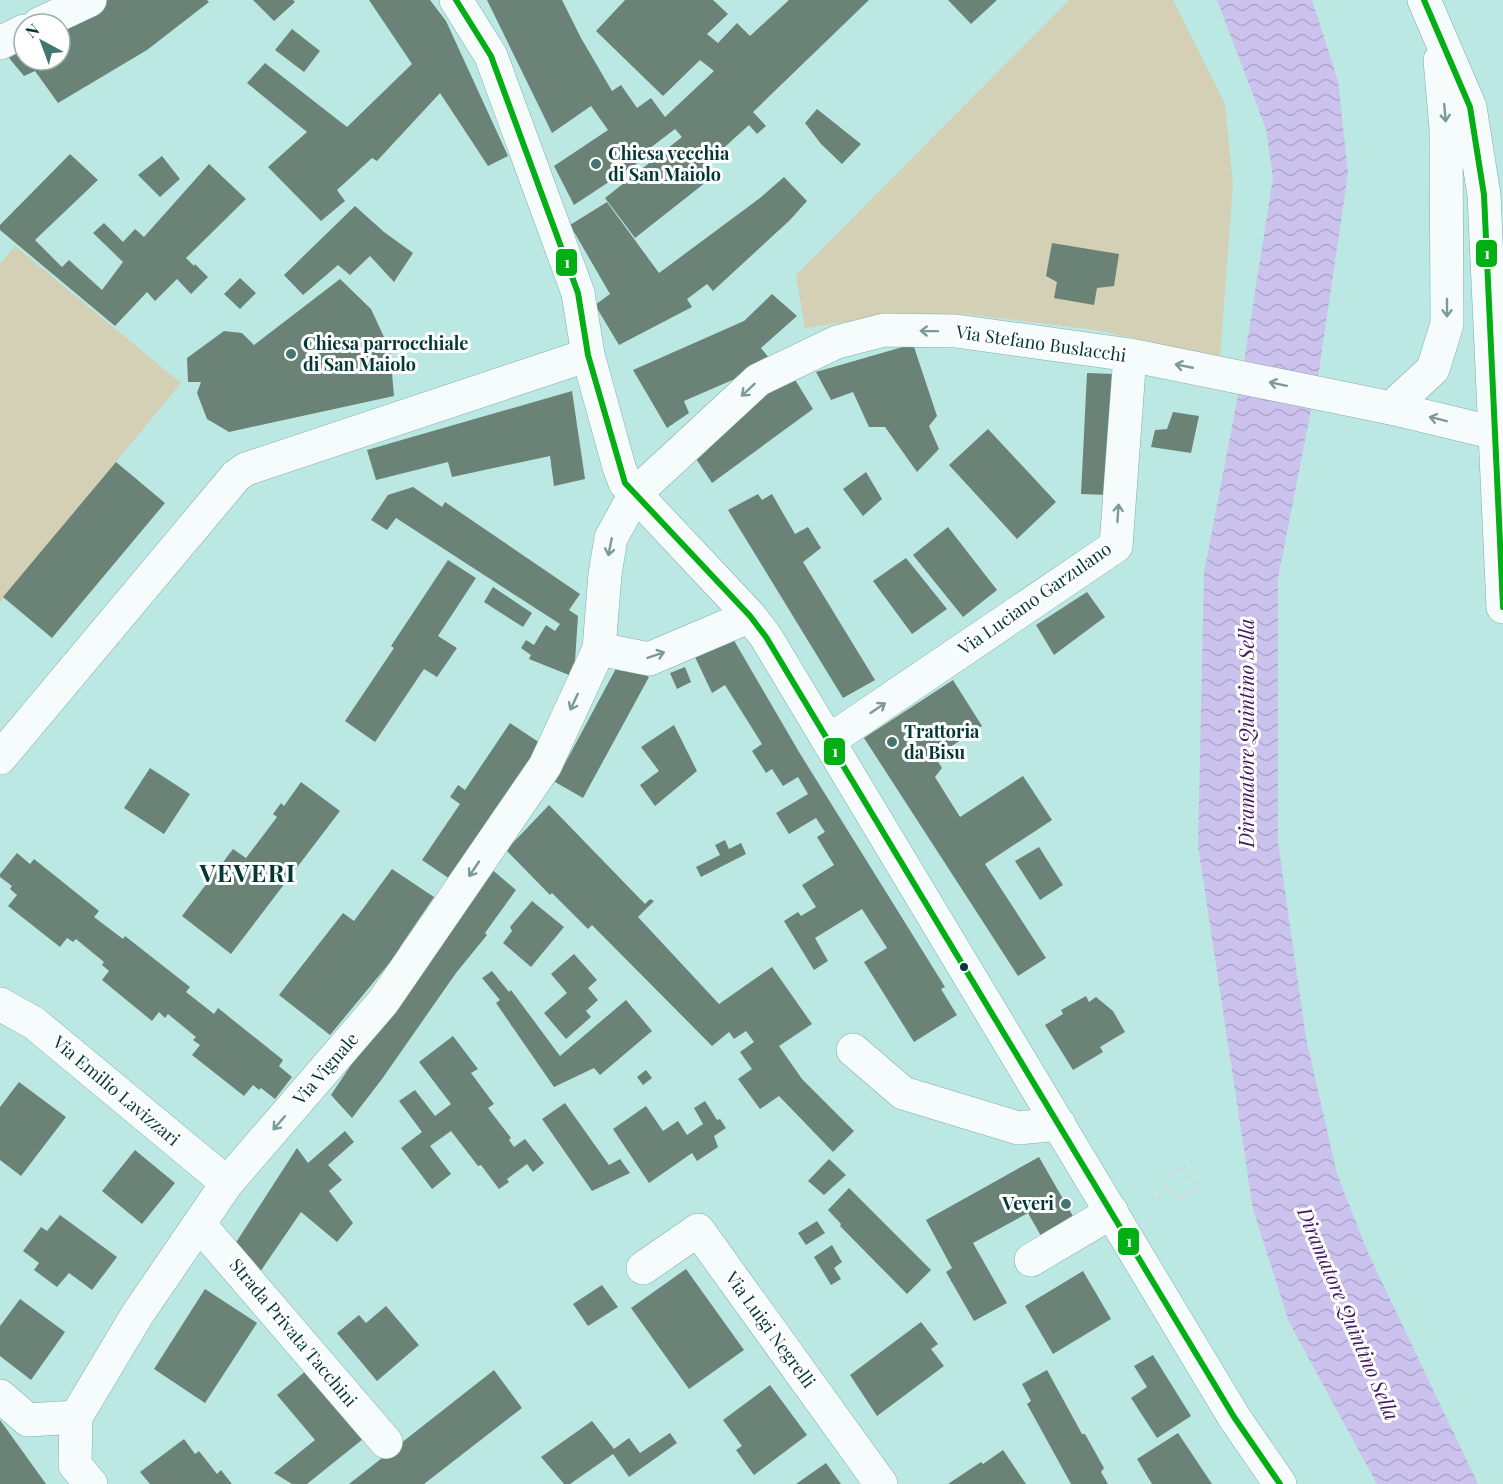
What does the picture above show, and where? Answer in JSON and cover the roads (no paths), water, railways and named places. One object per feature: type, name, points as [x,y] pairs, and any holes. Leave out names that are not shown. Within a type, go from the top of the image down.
[{"type":"street","points":[[64,12],[90,0]]},
{"type":"street","points":[[456,0],[491,56],[578,293],[588,355],[625,483],[750,615],[766,637],[830,740],[1234,1417],[1280,1484]]},
{"type":"street","points":[[1424,0],[1470,107],[1484,195],[1503,607]]},
{"type":"street","points":[[1391,408],[1433,369],[1447,324],[1446,128],[1438,34]]},
{"type":"street","name":"Via Stefano Buslacchi","points":[[599,649],[605,574],[611,538],[635,494],[758,380],[837,342],[884,330],[956,332],[1130,356],[1391,408],[1495,433]]},
{"type":"street","points":[[0,758],[236,476],[246,470],[588,355]]},
{"type":"street","name":"Via Luciano Garzulano","points":[[830,740],[1116,546],[1130,356]]},
{"type":"street","points":[[599,649],[649,659],[750,615]]},
{"type":"street","name":"Via Vignale","points":[[91,1484],[75,1465],[76,1417],[137,1316],[227,1183],[383,1002],[545,766],[599,649]]},
{"type":"street","name":"Via Emilio Lavizzari","points":[[0,1004],[34,1023],[227,1183]]},
{"type":"street","points":[[853,1050],[903,1093],[1018,1128],[1059,1124]]},
{"type":"street","points":[[1031,1260],[1112,1212]]},
{"type":"street","name":"Strada Privata Tacchini","points":[[200,1224],[386,1442]]},
{"type":"street","name":"Via Luigi Negrelli","points":[[643,1268],[698,1230],[882,1484]]},
{"type":"street","points":[[0,1396],[28,1420],[76,1417]]},
{"type":"water","points":[[1217,0],[1312,0],[1338,81],[1348,173],[1318,377],[1244,362],[1273,178],[1266,129]]},
{"type":"water","name":"Diramatore Quintino Sella","points":[[1239,390],[1312,405],[1278,578],[1278,842],[1306,1038],[1337,1174],[1368,1253],[1478,1484],[1377,1484],[1289,1322],[1253,1209],[1198,846],[1204,573]]},
{"type":"place","name":"Chiesa vecchia di San Maiolo","points":[[596,164]]},
{"type":"place","name":"Chiesa parrocchiale di San Maiolo","points":[[291,354]]},
{"type":"place","name":"Trattoria da Bisu","points":[[892,742]]},
{"type":"place","name":"Veveri","points":[[1066,1204]]},
{"type":"district","name":"VEVERI","points":[[248,874]]}]
